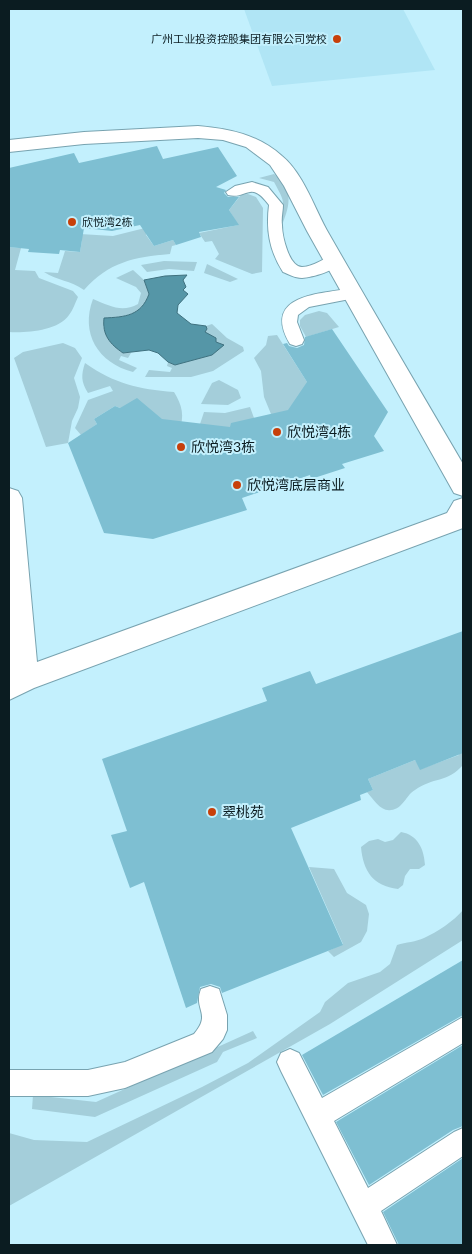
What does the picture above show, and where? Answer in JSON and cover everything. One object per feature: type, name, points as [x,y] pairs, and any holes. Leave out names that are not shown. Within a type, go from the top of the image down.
[{"type":"street","points":[[9,146],[84,138],[198,132],[224,134],[253,143],[278,161],[294,185],[334,262],[354,293],[463,486]]},
{"type":"street","points":[[9,498],[13,529],[16,683],[461,517]]},
{"type":"lane","points":[[237,190],[252,187],[264,190],[276,205],[274,226],[282,257],[288,268],[300,273],[334,262]]},
{"type":"lane","points":[[296,340],[290,322],[290,313],[304,303],[354,293]]},
{"type":"lane","points":[[9,1083],[88,1083],[125,1075],[203,1043],[214,1030],[214,1015],[210,998]]},
{"type":"lane","points":[[317,1116],[463,1029]]},
{"type":"lane","points":[[290,1062],[383,1245]]},
{"type":"lane","points":[[363,1207],[463,1141]]},
{"type":"shaded area","name":"广州工业投资控股集团有限公司党校","points":[[244,9],[403,9],[435,70],[272,86]]},
{"type":"shaded area","points":[[274,174],[285,185],[288,197],[287,210],[282,225],[279,221],[283,209],[280,193],[274,182],[259,178]]},
{"type":"shaded area","points":[[248,194],[256,197],[263,208],[262,272],[252,274],[215,259],[219,254],[212,241],[205,242],[199,233],[238,225],[229,210],[241,195]]},
{"type":"shaded area","points":[[149,227],[146,235],[154,246],[173,240],[176,245],[172,246],[170,254],[134,259],[113,267],[103,273],[84,290],[44,272],[58,273],[65,251],[80,252],[82,240],[80,234],[113,236]]},
{"type":"shaded area","points":[[9,247],[21,248],[15,270],[35,271],[39,278],[73,291],[78,297],[70,313],[57,325],[41,330],[9,332]]},
{"type":"shaded area","points":[[164,261],[197,262],[194,271],[169,269],[147,272],[141,265]]},
{"type":"shaded area","points":[[207,264],[238,279],[230,282],[204,273]]},
{"type":"shaded area","points":[[133,270],[144,280],[149,294],[146,301],[142,307],[132,314],[104,318],[103,327],[123,353],[131,353],[128,358],[121,356],[119,360],[137,368],[133,372],[110,362],[102,354],[95,345],[89,323],[93,299],[121,308],[132,307],[138,304],[141,293],[136,287],[116,278]]},
{"type":"shaded area","points":[[187,275],[183,280],[186,287],[183,290],[188,294],[178,305],[177,313],[191,324],[206,326],[205,332],[216,338],[216,342],[224,345],[212,355],[175,365],[168,362],[158,353],[149,350],[123,353],[114,346],[104,329],[104,318],[125,316],[142,307],[149,294],[144,280],[165,276]]},
{"type":"shaded area","points":[[319,311],[327,313],[339,327],[306,337],[300,326],[300,320],[305,315]]},
{"type":"shaded area","points":[[212,324],[227,338],[243,347],[244,351],[213,371],[191,377],[145,377],[149,370],[170,372],[172,368],[167,366],[168,362],[175,365],[212,355],[216,342],[205,332],[206,326]]},
{"type":"shaded area","points":[[277,335],[307,382],[304,406],[277,421],[271,414],[264,397],[261,371],[254,358],[266,345],[268,336]]},
{"type":"shaded area","points":[[63,343],[75,348],[82,358],[74,378],[80,397],[78,408],[72,421],[68,443],[46,447],[14,358],[23,352]]},
{"type":"shaded area","points":[[85,363],[117,381],[138,387],[174,392],[182,411],[179,431],[115,406],[94,419],[97,424],[81,435],[75,428],[88,400],[113,391],[110,386],[88,393],[82,378]]},
{"type":"shaded area","points":[[219,380],[238,390],[241,398],[228,405],[201,404],[212,383]]},
{"type":"shaded area","points":[[250,407],[254,418],[229,431],[200,424],[204,412],[225,413]]},
{"type":"shaded area","points":[[463,744],[463,765],[457,771],[412,792],[395,809],[384,809],[367,792],[373,790],[368,779],[415,760],[421,769],[459,755],[455,747]]},
{"type":"shaded area","points":[[401,832],[412,836],[419,844],[425,865],[419,869],[410,869],[405,876],[403,885],[398,889],[382,885],[371,876],[364,863],[361,847],[369,841],[378,839],[385,842],[393,840]]},
{"type":"shaded area","points":[[309,867],[334,869],[347,893],[366,905],[369,914],[367,931],[361,942],[334,957],[328,951],[343,944]]},
{"type":"shaded area","points":[[463,910],[463,940],[330,1024],[9,1206],[9,1133],[34,1140],[87,1142],[202,1087],[248,1063],[320,1012],[325,1002],[348,983],[380,972],[390,964],[397,945],[429,936],[450,922]]},
{"type":"shaded area","points":[[253,1031],[257,1038],[223,1052],[217,1062],[95,1117],[32,1109],[33,1095],[96,1102]]},
{"type":"building","points":[[157,146],[163,159],[218,147],[237,176],[216,187],[226,190],[224,193],[228,197],[239,197],[229,210],[239,225],[199,232],[201,237],[176,245],[173,240],[154,246],[140,225],[112,231],[84,228],[80,252],[60,250],[59,254],[28,252],[29,249],[9,247],[9,168],[74,153],[79,163]]},
{"type":"building","points":[[332,329],[388,412],[374,436],[384,451],[342,464],[345,468],[311,479],[310,475],[242,498],[247,510],[153,539],[104,533],[68,443],[97,424],[94,419],[115,406],[120,408],[137,398],[162,419],[230,427],[231,423],[288,410],[307,382],[283,344],[287,343],[289,346],[297,348],[304,345],[305,337]]},
{"type":"building","name":"翠桃苑","points":[[463,631],[463,753],[420,770],[415,760],[368,779],[373,790],[360,795],[361,800],[291,828],[343,945],[222,993],[220,987],[211,984],[200,987],[197,1003],[186,1008],[144,882],[130,888],[111,835],[127,831],[102,759],[267,701],[262,688],[310,671],[316,684]]},
{"type":"building","points":[[463,960],[463,1015],[323,1095],[302,1055]]},
{"type":"building","points":[[463,1045],[463,1126],[453,1130],[369,1185],[336,1122]]},
{"type":"building","points":[[463,1158],[463,1245],[399,1245],[383,1212]]},
{"type":"place","name":"广州工业投资控股集团有限公司党校","points":[[337,39]]},
{"type":"place","name":"欣悦湾2栋","points":[[72,222]]},
{"type":"place","name":"欣悦湾4栋","points":[[277,432]]},
{"type":"place","name":"欣悦湾3栋","points":[[181,447]]},
{"type":"place","name":"欣悦湾底层商业","points":[[237,485]]},
{"type":"place","name":"翠桃苑","points":[[212,812]]}]
